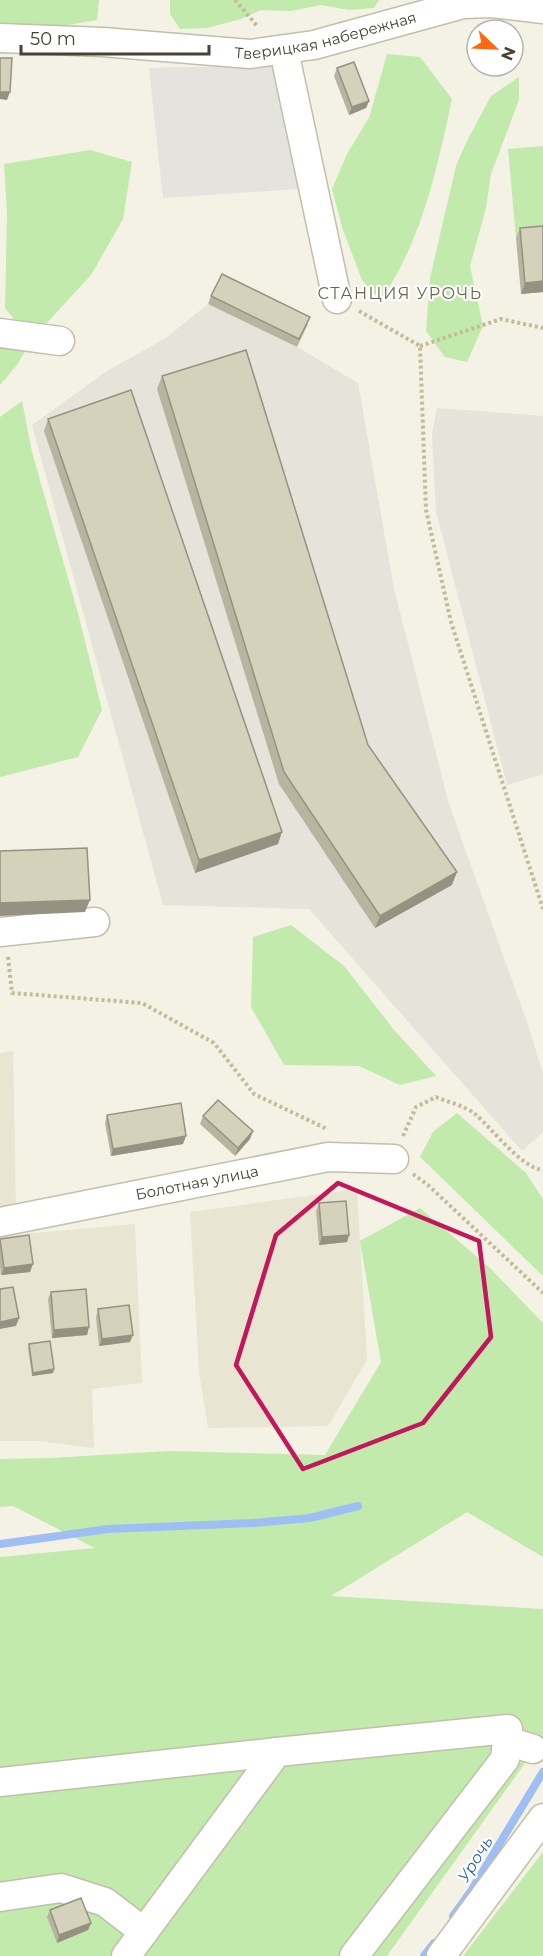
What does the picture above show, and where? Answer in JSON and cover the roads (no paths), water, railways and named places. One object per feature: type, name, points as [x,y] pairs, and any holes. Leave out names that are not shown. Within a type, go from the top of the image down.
[{"type":"street","name":"Тверицкая набережная","points":[[0,38],[103,42],[250,54],[314,45],[463,4],[492,3],[543,9]]},
{"type":"street","points":[[287,65],[338,299]]},
{"type":"street","points":[[0,333],[60,341]]},
{"type":"street","points":[[3,932],[95,922]]},
{"type":"street","name":"Болотная улица","points":[[0,1222],[328,1157],[394,1159]]},
{"type":"street","points":[[0,1782],[277,1752],[516,1740],[505,1759],[354,1956]]},
{"type":"street","points":[[126,1956],[277,1752]]},
{"type":"street","points":[[441,1956],[543,1818]]},
{"type":"street","points":[[0,1897],[61,1888],[105,1902],[144,1932]]},
{"type":"waterway","points":[[0,1544],[108,1529],[253,1523],[310,1518],[358,1506]]},
{"type":"waterway","name":"Урочь","points":[[453,1916],[471,1891],[543,1772]]},
{"type":"waterway","name":"Урочь","points":[[424,1956],[434,1943]]},
{"type":"district","name":"СТАНЦИЯ УРОЧЬ","points":[[400,293]]}]
